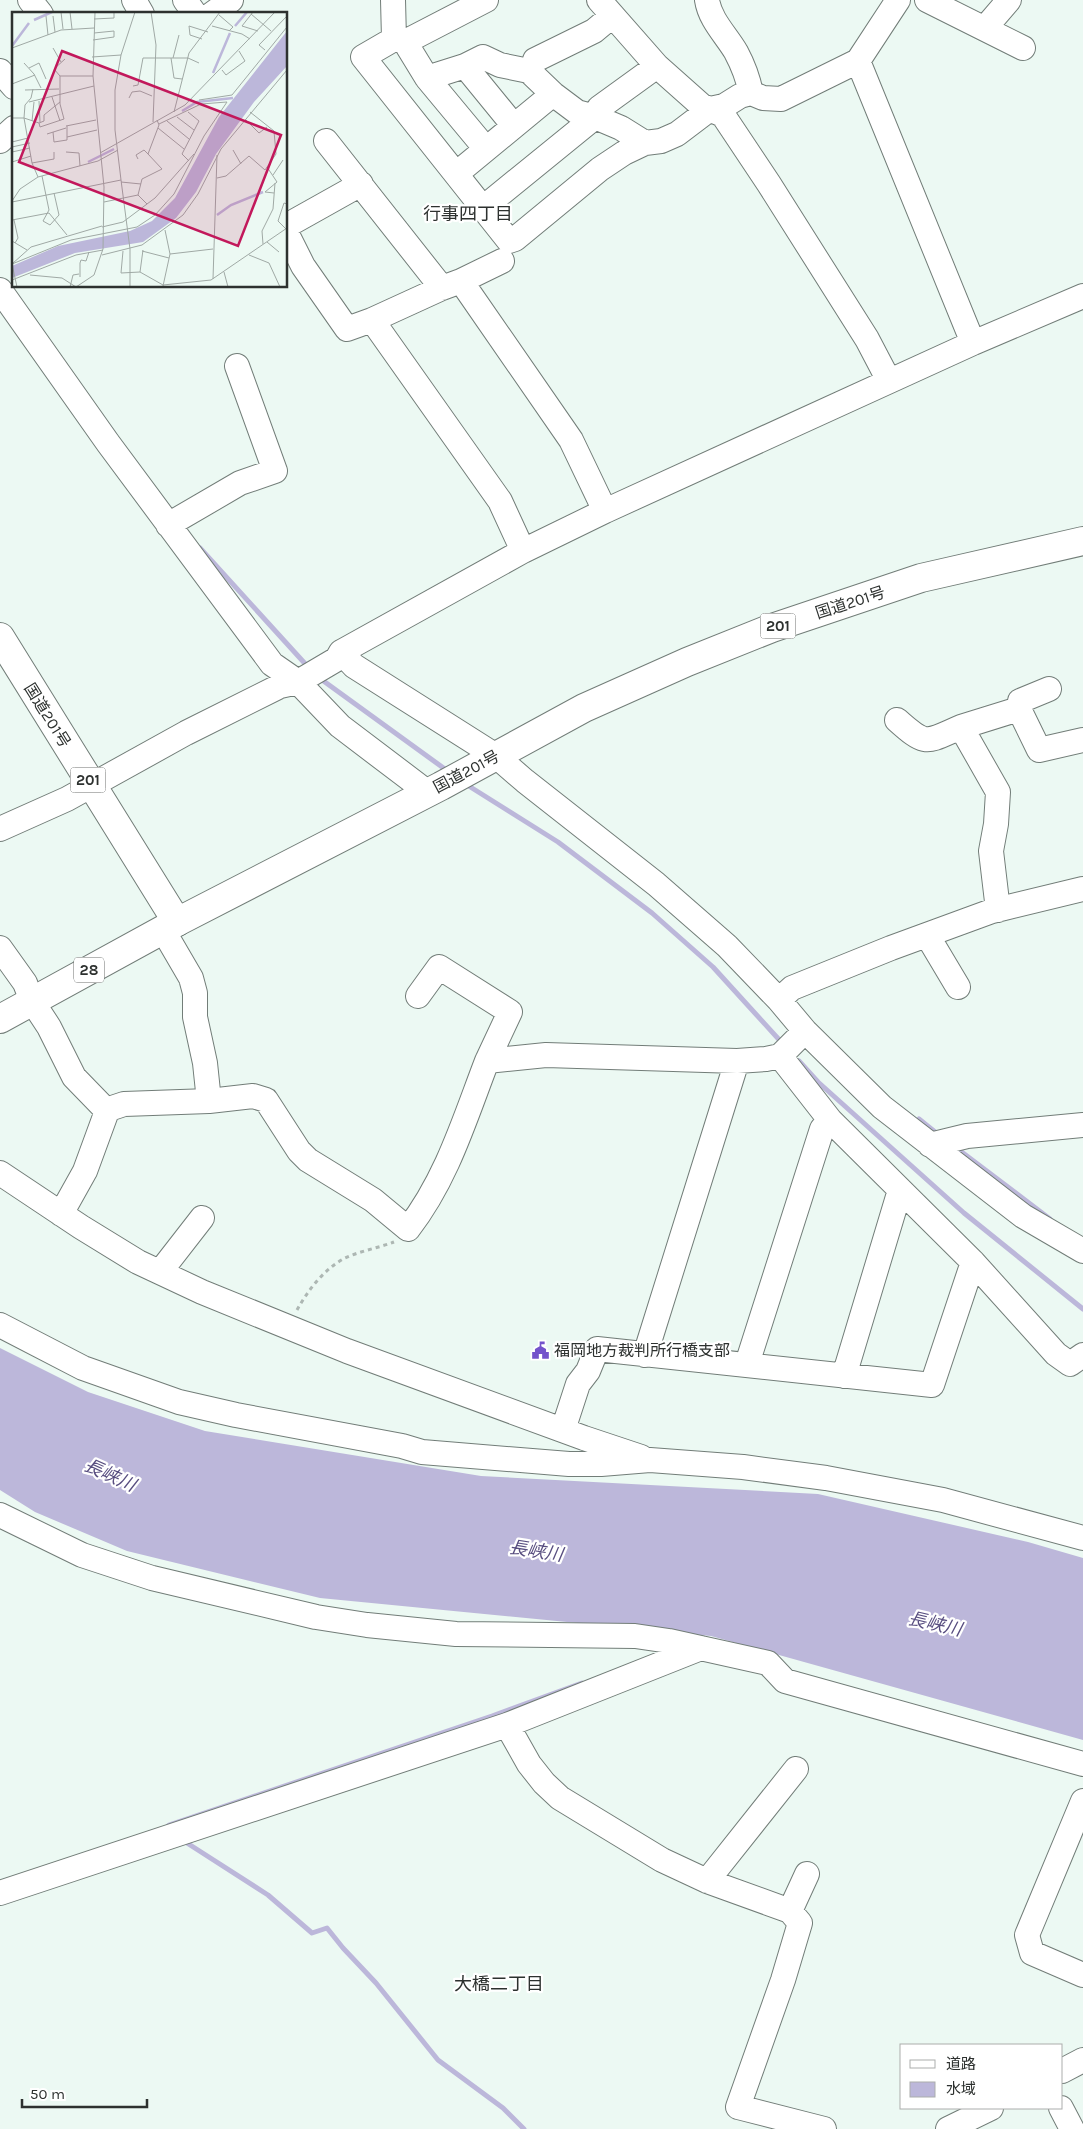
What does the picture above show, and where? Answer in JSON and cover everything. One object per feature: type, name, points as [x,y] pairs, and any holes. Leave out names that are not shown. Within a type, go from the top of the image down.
[{"type":"main road","name":"国道201号","points":[[0,637],[91,786],[170,926],[434,789],[584,708],[687,662],[772,628],[921,578],[1083,541]]},
{"type":"main road","name":"28","points":[[0,1018],[170,926]]},
{"type":"street","points":[[30,0],[39,12]]},
{"type":"street","points":[[134,0],[141,12]]},
{"type":"street","points":[[185,0],[194,12]]},
{"type":"street","points":[[215,12],[231,0]]},
{"type":"street","points":[[393,0],[400,40],[427,78],[486,149]]},
{"type":"street","points":[[486,0],[363,56],[509,241],[515,239],[600,169],[624,153],[646,144],[661,142],[677,134],[710,109],[724,106],[740,96],[751,93],[763,98],[781,98],[858,61],[898,0]]},
{"type":"street","points":[[707,0],[708,11],[735,51],[747,74],[751,93]]},
{"type":"street","points":[[927,0],[1023,48]]},
{"type":"street","points":[[985,28],[1009,0]]},
{"type":"street","points":[[535,60],[594,31],[606,8],[657,66],[702,106],[723,115],[867,339],[889,381]]},
{"type":"street","points":[[427,78],[465,66],[483,57],[500,65],[529,71],[552,94],[577,112],[621,128],[646,144]]},
{"type":"street","points":[[858,61],[973,343]]},
{"type":"street","points":[[465,66],[514,126]]},
{"type":"street","points":[[483,208],[595,117],[599,108],[657,66]]},
{"type":"street","points":[[0,71],[12,85]]},
{"type":"street","points":[[456,174],[552,94]]},
{"type":"street","points":[[429,140],[458,115]]},
{"type":"street","points":[[0,141],[12,130]]},
{"type":"street","points":[[326,141],[361,184],[452,284],[571,440],[605,511]]},
{"type":"street","points":[[288,225],[361,184]]},
{"type":"street","points":[[288,236],[303,266],[347,329],[372,320],[502,261]]},
{"type":"street","points":[[0,290],[168,525],[272,664],[301,680],[340,726],[434,789]]},
{"type":"street","points":[[0,829],[67,800],[186,733],[280,686],[301,680],[339,656],[523,551],[605,511],[889,381],[1083,296]]},
{"type":"street","points":[[372,320],[500,500],[523,551]]},
{"type":"street","points":[[168,525],[240,483],[275,471],[237,366]]},
{"type":"street","points":[[339,656],[493,757],[656,884],[727,946],[779,1000],[801,1034],[882,1106],[1023,1216],[1083,1251]]},
{"type":"street","points":[[1049,690],[1020,701],[1019,709],[1039,750],[1083,740]]},
{"type":"street","points":[[897,720],[917,738],[930,740],[961,727],[1019,709]]},
{"type":"street","points":[[961,727],[998,792],[996,824],[991,851],[998,910]]},
{"type":"street","points":[[779,1000],[792,988],[927,935],[998,910],[1083,889]]},
{"type":"street","points":[[170,926],[196,993],[195,1017],[205,1063],[209,1101]]},
{"type":"street","points":[[927,935],[958,987]]},
{"type":"street","points":[[0,948],[25,983],[32,1001],[49,1027],[74,1076],[106,1110],[106,1116],[85,1171],[62,1214]]},
{"type":"street","points":[[106,1110],[124,1104],[209,1101],[254,1096],[266,1100],[299,1151],[308,1160],[373,1200],[408,1229],[446,1168],[487,1061],[510,1012],[439,967],[418,996]]},
{"type":"street","points":[[487,1061],[546,1055],[737,1060],[766,1059],[780,1056],[801,1034]]},
{"type":"street","points":[[780,1056],[830,1120],[973,1262],[1056,1354],[1070,1364],[1083,1355]]},
{"type":"street","points":[[645,1355],[737,1060]]},
{"type":"street","points":[[747,1364],[822,1129],[830,1120]]},
{"type":"street","points":[[930,1145],[967,1136],[1083,1125]]},
{"type":"street","points":[[0,1174],[138,1262],[286,1328],[573,1434],[650,1460]]},
{"type":"street","points":[[844,1376],[900,1190]]},
{"type":"street","points":[[160,1272],[202,1218]]},
{"type":"street","points":[[569,1464],[578,1458],[573,1434],[578,1384],[588,1372],[597,1349],[747,1364],[932,1386],[973,1262]]},
{"type":"street","points":[[0,1325],[82,1368],[179,1402],[245,1417],[402,1446],[422,1452],[569,1464],[601,1464],[650,1460],[743,1467],[826,1478],[944,1500],[1083,1538]]},
{"type":"street","points":[[0,1515],[28,1531],[82,1555],[152,1578],[316,1617],[367,1625],[456,1634],[635,1636],[701,1648],[768,1663],[785,1681],[1083,1764]]},
{"type":"street","points":[[0,1893],[507,1725],[701,1648]]},
{"type":"street","points":[[507,1725],[529,1764],[544,1783],[560,1798],[662,1860],[707,1881],[790,1911],[800,1922],[783,1980],[738,2107],[766,2122],[824,2129]]},
{"type":"street","points":[[707,1881],[796,1769]]},
{"type":"street","points":[[1083,1801],[1027,1936],[1032,1953],[1083,1975]]},
{"type":"street","points":[[790,1911],[808,1874]]},
{"type":"street","points":[[1063,2071],[1083,2060]]},
{"type":"street","points":[[948,2129],[989,2109]]},
{"type":"street","points":[[1062,2109],[1072,2129]]},
{"type":"path","points":[[286,1328],[313,1286],[334,1265],[346,1258],[394,1242],[403,1236],[408,1229]]},
{"type":"water","name":"長峡川","points":[[0,1348],[88,1392],[205,1431],[481,1476],[818,1494],[1028,1542],[1083,1558],[1083,1740],[711,1636],[320,1598],[127,1551],[35,1512],[0,1490]]},
{"type":"waterway","points":[[200,548],[309,668]]},
{"type":"waterway","points":[[318,677],[449,772]]},
{"type":"waterway","points":[[464,783],[558,842],[652,913],[713,967],[783,1044]]},
{"type":"waterway","points":[[799,1061],[818,1082],[964,1213],[1083,1309]]},
{"type":"waterway","points":[[919,1119],[940,1136]]},
{"type":"waterway","points":[[955,1147],[1050,1219]]},
{"type":"waterway","points":[[169,1825],[492,1716],[582,1683]]},
{"type":"waterway","points":[[184,1838],[187,1843],[268,1895],[312,1933],[327,1928],[376,1983],[438,2060],[503,2108],[524,2129]]},
{"type":"place","name":"福岡地方裁判所行橋支部","points":[[540,1350]]},
{"type":"district","name":"行事四丁目","points":[[468,214]]},
{"type":"district","name":"大橋二丁目","points":[[499,1984]]}]
